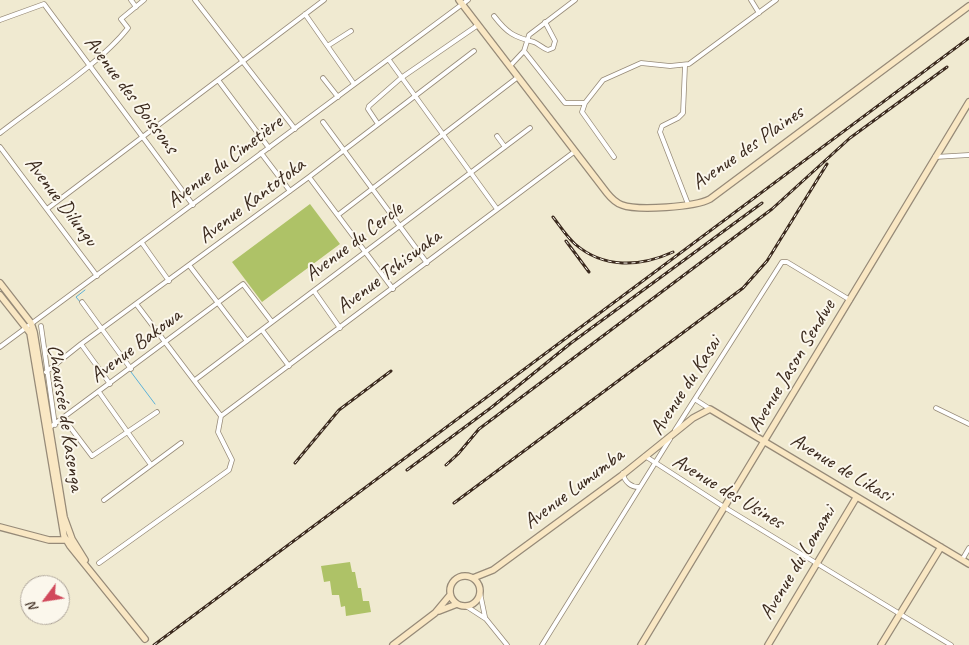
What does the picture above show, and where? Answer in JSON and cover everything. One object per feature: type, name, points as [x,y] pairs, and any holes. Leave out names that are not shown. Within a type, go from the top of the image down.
[{"type":"main road","name":"Avenue des Plaines","points":[[461,2],[607,193],[621,205],[635,208],[697,204],[710,199],[969,6]]},
{"type":"main road","name":"Avenue Jason Sendwe","points":[[641,645],[969,102]]},
{"type":"main road","name":"Chaussée de Kasenga","points":[[0,283],[29,325],[50,428],[61,526],[69,540],[144,639]]},
{"type":"main road","name":"Chaussée de Kasenga","points":[[0,295],[29,325]]},
{"type":"main road","name":"Avenue de Likasi","points":[[710,409],[969,564]]},
{"type":"main road","name":"Avenue Lumumba","points":[[493,570],[624,473],[692,418],[710,409]]},
{"type":"main road","name":"Avenue du Lomami","points":[[768,645],[856,498]]},
{"type":"main road","points":[[0,527],[48,540],[69,540]]},
{"type":"main road","points":[[881,645],[941,547]]},
{"type":"main road","points":[[457,604],[450,595],[450,587],[454,580],[462,576],[473,578],[493,570]]},
{"type":"main road","points":[[435,613],[457,604],[466,606],[476,601],[484,580],[493,570]]},
{"type":"main road","points":[[473,578],[480,592]]},
{"type":"main road","points":[[393,645],[435,613],[450,595]]},
{"type":"street","points":[[131,0],[136,7]]},
{"type":"street","points":[[0,132],[89,65],[114,43],[128,28],[121,19],[144,0]]},
{"type":"street","points":[[195,0],[295,129]]},
{"type":"street","points":[[47,209],[324,0]]},
{"type":"street","name":"Avenue du Cimetière","points":[[0,347],[389,60],[461,2],[468,0]]},
{"type":"street","points":[[510,66],[524,51],[528,35],[575,0]]},
{"type":"street","points":[[751,0],[759,13]]},
{"type":"street","points":[[614,157],[583,116],[582,109],[585,103],[600,82],[638,64],[685,66],[776,0]]},
{"type":"street","name":"Avenue des Boissons","points":[[0,20],[44,4],[193,204]]},
{"type":"street","points":[[305,14],[329,45],[354,84]]},
{"type":"street","points":[[494,16],[513,35],[536,43],[543,48],[552,48],[555,41],[544,22]]},
{"type":"street","points":[[378,124],[368,107],[402,78],[478,25]]},
{"type":"street","points":[[329,45],[351,31]]},
{"type":"street","name":"Avenue Kantotoka","points":[[46,372],[81,344],[137,305],[309,177],[474,51]]},
{"type":"street","points":[[524,51],[565,103],[585,103]]},
{"type":"street","points":[[389,60],[497,209]]},
{"type":"street","points":[[685,66],[682,113],[678,118],[662,126],[660,132],[688,204]]},
{"type":"street","points":[[338,215],[518,77]]},
{"type":"street","points":[[323,78],[338,97]]},
{"type":"street","points":[[218,80],[269,148]]},
{"type":"street","points":[[323,122],[427,263]]},
{"type":"street","name":"Avenue du Cercle","points":[[195,380],[530,128]]},
{"type":"street","points":[[498,136],[505,147]]},
{"type":"street","name":"Avenue Dilungu","points":[[0,147],[97,276]]},
{"type":"street","name":"Avenue Tshiswaka","points":[[221,416],[574,152]]},
{"type":"street","points":[[262,153],[290,191]]},
{"type":"street","points":[[935,157],[969,155]]},
{"type":"street","points":[[309,177],[393,289]]},
{"type":"street","points":[[142,242],[169,280]]},
{"type":"street","name":"Avenue du Kasai","points":[[542,645],[782,262],[788,262],[850,300]]},
{"type":"street","points":[[190,266],[247,341]]},
{"type":"street","name":"Avenue Bakowa","points":[[50,428],[243,284],[272,322]]},
{"type":"street","points":[[314,291],[340,328]]},
{"type":"street","points":[[82,302],[131,369]]},
{"type":"street","points":[[99,564],[229,470],[232,460],[218,432],[221,416],[137,305]]},
{"type":"street","points":[[41,326],[50,428]]},
{"type":"street","points":[[262,330],[289,366]]},
{"type":"street","points":[[81,344],[110,384]]},
{"type":"street","points":[[99,392],[151,465]]},
{"type":"street","name":"Avenue de Likasi","points":[[696,400],[710,409]]},
{"type":"street","points":[[936,408],[969,424]]},
{"type":"street","points":[[64,419],[91,455],[157,412]]},
{"type":"street","points":[[104,500],[181,443]]},
{"type":"street","name":"Avenue des Usines","points":[[645,456],[654,464],[951,645]]},
{"type":"street","points":[[624,473],[625,480],[631,486],[640,487]]},
{"type":"street","points":[[962,560],[969,548]]},
{"type":"street","points":[[480,592],[486,619]]},
{"type":"street","points":[[466,606],[486,619],[507,645]]},
{"type":"green space","points":[[310,204],[340,244],[262,302],[232,262]]},
{"type":"green space","points":[[350,562],[352,572],[355,572],[358,588],[361,588],[363,601],[369,601],[371,612],[346,616],[345,606],[341,607],[339,595],[332,595],[330,581],[324,582],[321,566]]},
{"type":"waterway","points":[[81,303],[76,297],[85,290]]},
{"type":"waterway","points":[[131,372],[155,404]]},
{"type":"railway","points":[[154,645],[969,38]]},
{"type":"railway","points":[[446,465],[479,429],[772,209],[850,138],[947,67]]},
{"type":"railway","points":[[454,503],[743,288],[767,261],[827,164]]},
{"type":"railway","points":[[407,470],[492,407],[571,343],[762,203]]},
{"type":"railway","points":[[553,217],[575,244],[598,258],[622,263],[635,263],[648,261],[673,252]]},
{"type":"railway","points":[[566,241],[589,272]]},
{"type":"railway","points":[[295,463],[339,410],[391,371]]}]
